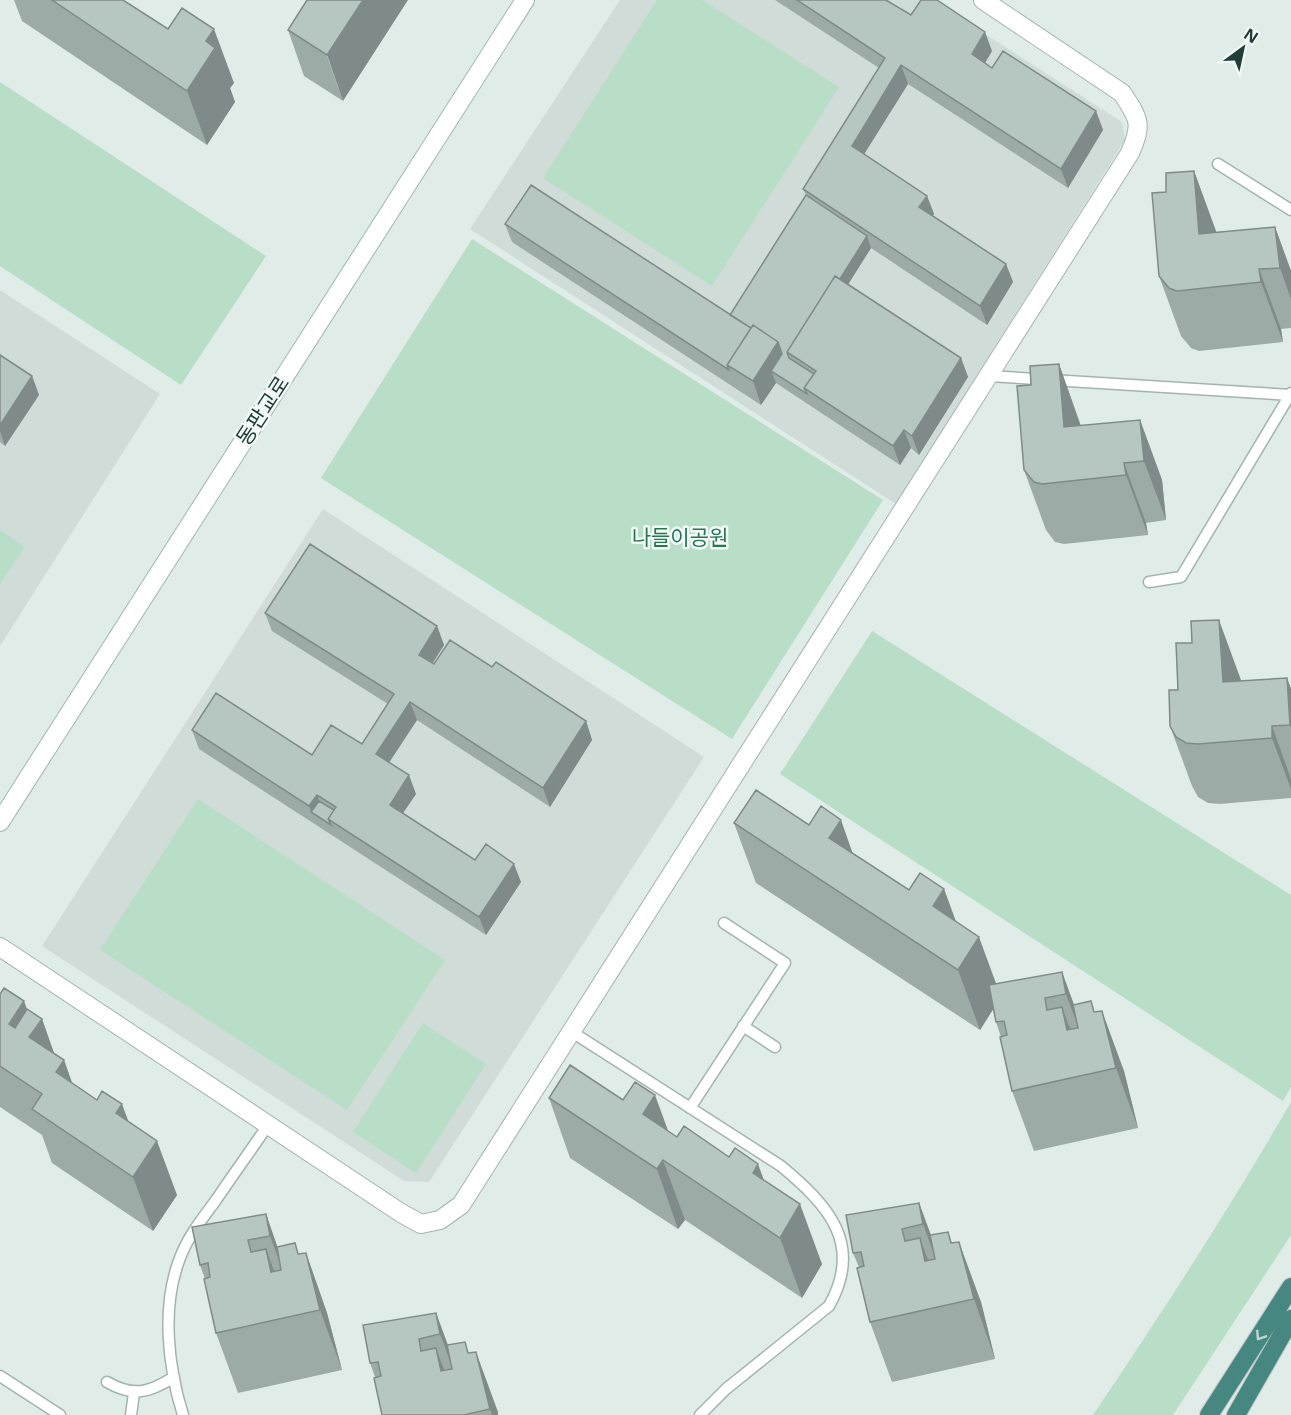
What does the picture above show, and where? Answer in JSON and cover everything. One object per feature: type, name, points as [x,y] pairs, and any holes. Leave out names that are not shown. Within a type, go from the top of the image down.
[{"type":"highway","points":[[1209,1415],[1291,1287]]},
{"type":"highway","points":[[1236,1415],[1291,1319]]},
{"type":"street","name":"동판교로","points":[[0,822],[525,0]]},
{"type":"street","points":[[0,947],[401,1214],[421,1224],[440,1220],[461,1205],[989,376],[1130,153],[1139,133],[1136,115],[1122,93],[983,0]]},
{"type":"lane","points":[[1218,164],[1291,210]]},
{"type":"lane","points":[[989,376],[1291,394],[1181,577],[1149,582]]},
{"type":"lane","points":[[690,1108],[785,963],[724,923]]},
{"type":"lane","points":[[743,1026],[775,1047]]},
{"type":"lane","points":[[572,1032],[780,1166],[805,1187],[823,1208],[835,1226],[842,1244],[843,1267],[838,1289],[828,1306],[726,1389],[700,1415]]},
{"type":"lane","points":[[183,1415],[175,1389],[169,1350],[173,1279],[190,1236],[268,1125]]},
{"type":"lane","points":[[0,1376],[60,1415]]},
{"type":"lane","points":[[107,1382],[121,1390],[134,1392],[158,1387],[174,1377]]},
{"type":"lane","points":[[131,1415],[134,1392]]},
{"type":"shaded area","points":[[620,0],[932,0],[1122,122],[1125,140],[896,504],[470,229]]},
{"type":"shaded area","points":[[0,290],[160,394],[0,646]]},
{"type":"shaded area","points":[[323,509],[704,757],[429,1182],[404,1181],[42,946]]},
{"type":"green space","points":[[657,0],[702,0],[839,87],[712,286],[543,178]]},
{"type":"green space","points":[[0,82],[266,256],[181,385],[0,266]]},
{"type":"green space","name":"나들이공원","points":[[472,239],[883,500],[732,739],[321,478]]},
{"type":"green space","points":[[0,530],[25,547],[0,584]]},
{"type":"green space","points":[[872,631],[1291,895],[1291,1087],[1283,1101],[780,774]]},
{"type":"green space","points":[[198,799],[445,960],[347,1110],[100,950]]},
{"type":"green space","points":[[423,1023],[486,1064],[416,1173],[353,1132]]},
{"type":"green space","points":[[1291,1102],[1291,1235],[1173,1415],[1093,1415],[1195,1260]]},
{"type":"building","points":[[52,0],[123,0],[168,29],[182,8],[214,29],[206,41],[215,48],[187,91]]},
{"type":"building","points":[[307,0],[363,0],[327,55],[288,30]]},
{"type":"building","points":[[797,0],[886,0],[911,15],[921,0],[937,0],[985,32],[972,54],[992,68],[1003,51],[1096,111],[1061,169],[901,65],[852,146],[927,196],[919,207],[1006,264],[980,306],[803,189],[885,58]]},
{"type":"building","points":[[1194,171],[1199,234],[1275,227],[1280,268],[1259,269],[1261,282],[1177,291],[1169,288],[1159,276],[1152,193],[1166,192],[1166,173]]},
{"type":"building","points":[[531,185],[751,328],[727,365],[729,370],[505,224]]},
{"type":"building","points":[[806,195],[867,236],[840,279],[835,276],[787,352],[789,358],[814,374],[804,388],[807,394],[771,371],[782,354],[778,342],[753,325],[751,328],[730,315]]},
{"type":"building","points":[[835,276],[961,358],[912,436],[904,430],[893,446],[804,388],[816,371],[787,352]]},
{"type":"building","points":[[753,325],[778,342],[753,381],[727,365]]},
{"type":"building","points":[[0,355],[32,376],[0,425]]},
{"type":"building","points":[[1059,364],[1064,427],[1140,420],[1144,461],[1124,463],[1126,475],[1042,484],[1034,482],[1024,470],[1017,386],[1031,385],[1030,366]]},
{"type":"building","points":[[310,544],[437,626],[419,655],[434,664],[450,640],[492,667],[496,662],[586,721],[543,788],[410,702],[376,754],[409,775],[390,805],[475,860],[486,844],[514,864],[479,917],[328,819],[336,807],[317,795],[309,806],[192,730],[216,693],[312,755],[331,725],[362,744],[394,694],[265,613]]},
{"type":"building","points":[[1219,620],[1223,682],[1287,678],[1290,725],[1272,726],[1272,738],[1186,743],[1176,737],[1170,726],[1169,690],[1178,690],[1176,643],[1192,643],[1191,621]]},
{"type":"building","points":[[756,790],[809,825],[821,806],[841,820],[829,838],[909,890],[920,873],[944,889],[933,906],[979,937],[958,970],[734,823]]},
{"type":"building","points":[[319,801],[334,810],[328,819],[331,825],[311,812]]},
{"type":"building","points":[[1062,972],[1066,994],[1045,998],[1047,1010],[1062,1007],[1067,1030],[1078,1028],[1073,1005],[1091,1001],[1094,1012],[1102,1011],[1116,1068],[1012,1091],[1000,1037],[1007,1035],[1004,1021],[996,1022],[989,985]]},
{"type":"building","points":[[4,988],[24,1001],[9,1024],[15,1028],[27,1009],[42,1019],[29,1037],[64,1060],[56,1072],[97,1100],[102,1091],[122,1104],[116,1113],[157,1141],[133,1177],[32,1109],[42,1094],[0,1066],[0,994]]},
{"type":"building","points":[[570,1065],[623,1100],[635,1082],[655,1095],[643,1114],[677,1137],[684,1126],[729,1157],[735,1148],[758,1164],[753,1173],[800,1204],[780,1238],[663,1160],[657,1169],[549,1098]]},
{"type":"building","points":[[919,1203],[923,1224],[902,1229],[905,1241],[920,1238],[925,1261],[935,1259],[930,1235],[948,1232],[951,1243],[959,1242],[974,1299],[870,1322],[857,1268],[864,1266],[861,1252],[853,1253],[846,1215]]},
{"type":"building","points":[[266,1214],[270,1236],[248,1240],[251,1252],[266,1249],[271,1272],[281,1270],[277,1247],[295,1243],[298,1254],[306,1253],[320,1310],[216,1333],[204,1279],[210,1277],[208,1263],[200,1265],[192,1227]]},
{"type":"building","points":[[436,1313],[440,1334],[419,1339],[421,1351],[436,1348],[441,1371],[452,1369],[447,1345],[465,1342],[468,1353],[476,1352],[490,1409],[464,1415],[382,1415],[374,1378],[381,1376],[378,1362],[370,1363],[363,1325]]}]
